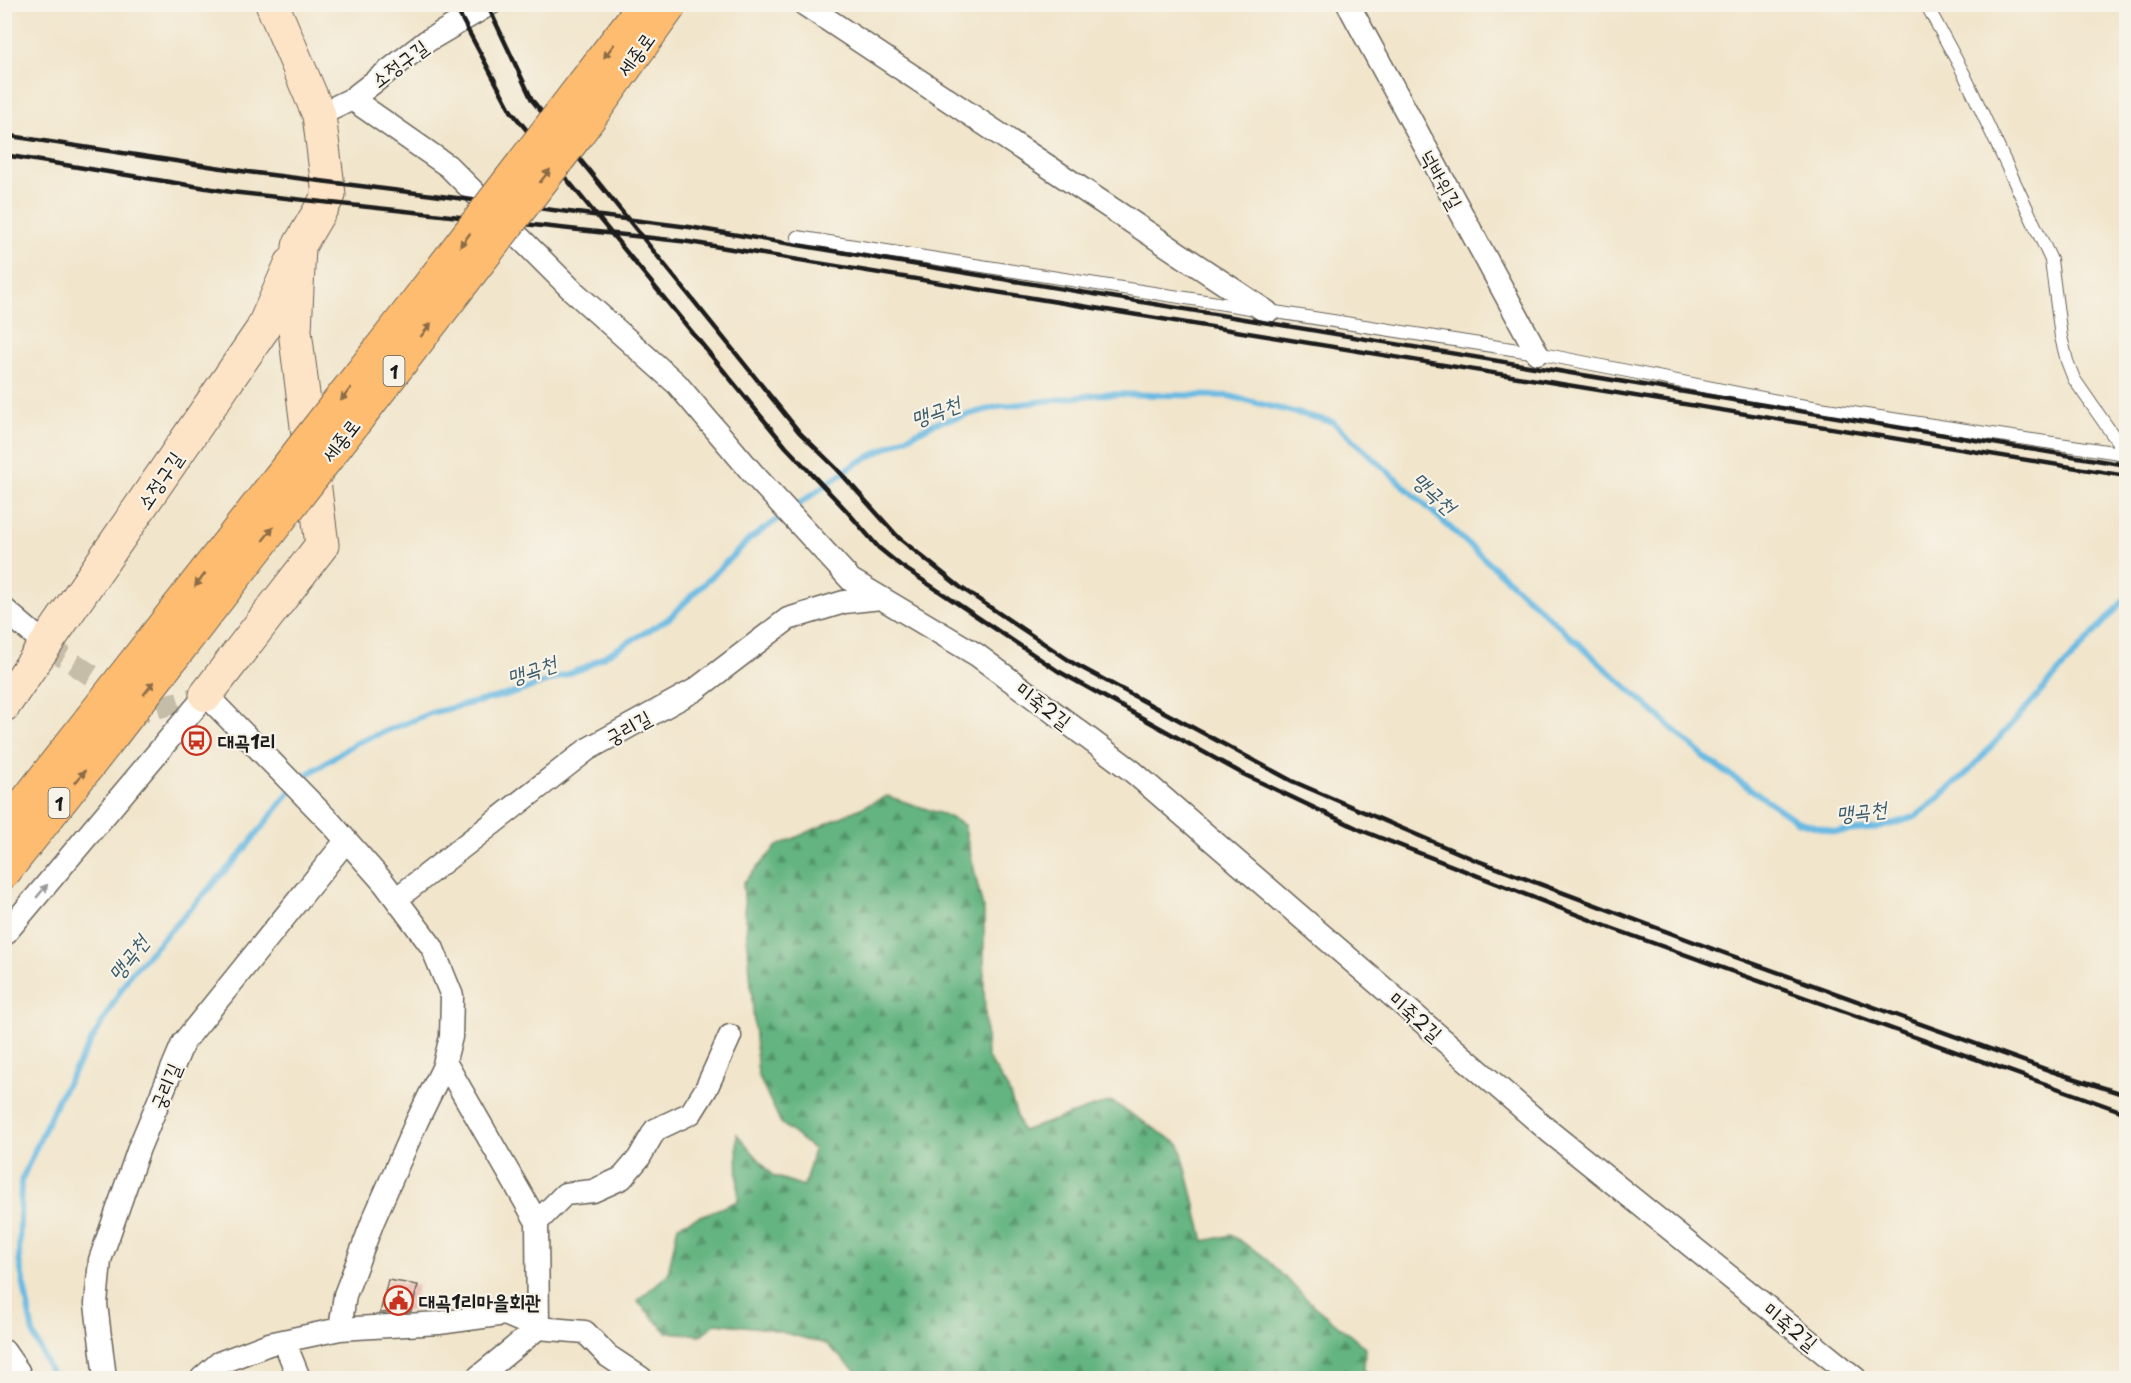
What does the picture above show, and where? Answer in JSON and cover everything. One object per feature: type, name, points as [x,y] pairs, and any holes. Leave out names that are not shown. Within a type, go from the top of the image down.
[{"type":"main road","name":"세종로","points":[[4,872],[101,727],[406,316],[644,4]]},
{"type":"main road","name":"세종로","points":[[4,830],[101,727],[576,136],[671,4]]},
{"type":"street","points":[[272,4],[319,115]]},
{"type":"street","name":"소정구길","points":[[4,705],[261,330],[299,246],[329,195],[319,115],[352,99],[427,41],[490,4]]},
{"type":"street","points":[[804,4],[1267,312]]},
{"type":"street","name":"넉바위길","points":[[1348,4],[1537,353]]},
{"type":"street","name":"미죽2길","points":[[352,99],[448,166],[572,290],[677,384],[755,476],[851,580],[977,655],[1132,771],[1550,1132],[1855,1378]]},
{"type":"street","points":[[4,936],[206,695],[322,545],[295,331],[299,246]]},
{"type":"street","name":"궁리길","points":[[396,899],[588,749],[695,690],[788,619],[844,602],[881,598]]},
{"type":"street","points":[[4,609],[46,645]]},
{"type":"street","points":[[206,695],[232,719],[331,823],[396,899],[432,946],[452,996],[451,1037],[445,1062],[373,1221],[345,1295],[340,1329]]},
{"type":"street","name":"궁리길","points":[[105,1378],[96,1304],[100,1260],[139,1148],[183,1043],[346,840]]},
{"type":"street","points":[[537,1222],[564,1194],[593,1191],[622,1178],[639,1158],[655,1130],[691,1113],[706,1089],[730,1036]]},
{"type":"street","points":[[445,1062],[537,1222],[538,1328]]},
{"type":"street","points":[[202,1378],[219,1363],[269,1344],[340,1329],[438,1323],[505,1314],[538,1328],[585,1332],[608,1356],[641,1378]]},
{"type":"street","points":[[477,1378],[538,1328]]},
{"type":"street","points":[[284,1341],[299,1378]]},
{"type":"street","points":[[4,1352],[21,1378]]},
{"type":"lane","points":[[1926,4],[1964,74],[2051,260],[2061,337],[2074,379],[2126,454]]},
{"type":"lane","points":[[796,237],[1537,353],[1793,404],[2126,454]]},
{"type":"green space","points":[[887,796],[945,815],[964,825],[984,913],[987,1056],[1008,1089],[1022,1131],[1111,1101],[1180,1145],[1204,1241],[1231,1235],[1261,1254],[1314,1306],[1365,1347],[1364,1371],[1378,1378],[863,1378],[826,1344],[770,1329],[716,1323],[701,1335],[667,1332],[637,1301],[668,1274],[678,1225],[738,1201],[737,1134],[773,1176],[804,1186],[814,1150],[781,1123],[758,1075],[743,883],[777,846]]},
{"type":"building","name":"대곡1리마을회관","points":[[388,1280],[418,1285],[411,1311],[380,1313]]},
{"type":"waterway","name":"맹곡천","points":[[792,509],[855,464],[935,423],[997,407],[1102,394],[1229,396],[1333,422],[1704,757],[1797,821],[1835,832],[1878,828],[1915,817],[1929,806],[1969,771],[2126,598]]},
{"type":"waterway","name":"맹곡천","points":[[53,1378],[33,1333],[19,1259],[21,1181],[58,1099],[130,974],[240,855],[300,779],[356,743],[431,713],[518,692],[584,668],[668,619],[750,539],[784,515]]},
{"type":"tunnel","points":[[46,645],[145,711],[206,695]]},
{"type":"railway","points":[[454,4],[511,111],[786,447],[879,548],[900,565],[1058,671],[1243,774],[1363,831],[1611,928],[2126,1113]]},
{"type":"railway","points":[[487,4],[532,100],[800,433],[837,469],[899,538],[960,587],[1073,663],[1292,781],[1473,859],[1713,949],[2048,1070],[2126,1095]]},
{"type":"railway","points":[[4,135],[248,172],[689,227],[2126,465]]},
{"type":"railway","points":[[4,155],[231,192],[689,242],[2126,476]]},
{"type":"place","name":"대곡1리","points":[[197,741]]},
{"type":"place","name":"대곡1리마을회관","points":[[398,1301]]}]
